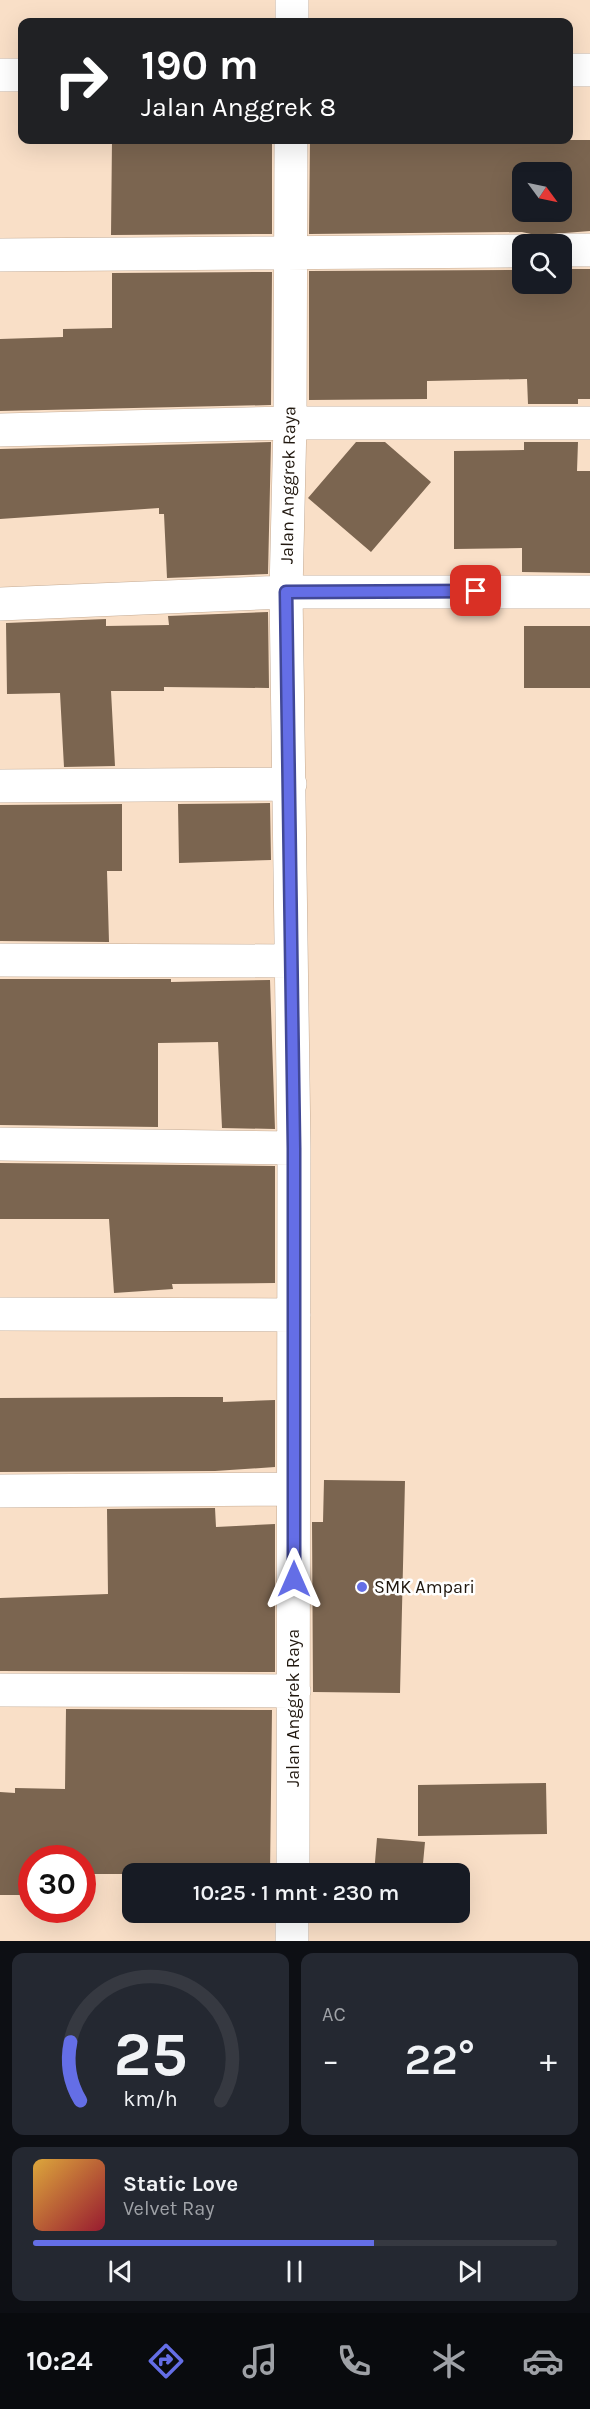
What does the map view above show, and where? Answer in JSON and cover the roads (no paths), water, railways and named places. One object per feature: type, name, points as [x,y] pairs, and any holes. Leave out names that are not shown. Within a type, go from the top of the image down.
[{"type":"street","points":[[292,0],[292,18]]},
{"type":"street","points":[[573,70],[590,70]]},
{"type":"street","points":[[0,75],[18,75]]},
{"type":"street","name":"Jalan Anggrek Raya","points":[[291,144],[288,252],[290,423],[286,592],[294,1148],[292,1863]]},
{"type":"street","points":[[0,255],[512,250]]},
{"type":"street","points":[[572,250],[590,250]]},
{"type":"street","points":[[0,430],[290,423],[590,423]]},
{"type":"street","points":[[0,604],[286,592],[590,592]]},
{"type":"street","points":[[0,786],[290,784]]},
{"type":"street","points":[[0,960],[291,961]]},
{"type":"street","points":[[0,1144],[294,1148]]},
{"type":"street","points":[[0,1314],[294,1315]]},
{"type":"street","points":[[0,1491],[293,1489]]},
{"type":"street","points":[[0,1690],[294,1691]]},
{"type":"street","points":[[292,1923],[292,1941]]},
{"type":"place","name":"SMK Ampari","points":[[362,1587]]}]
